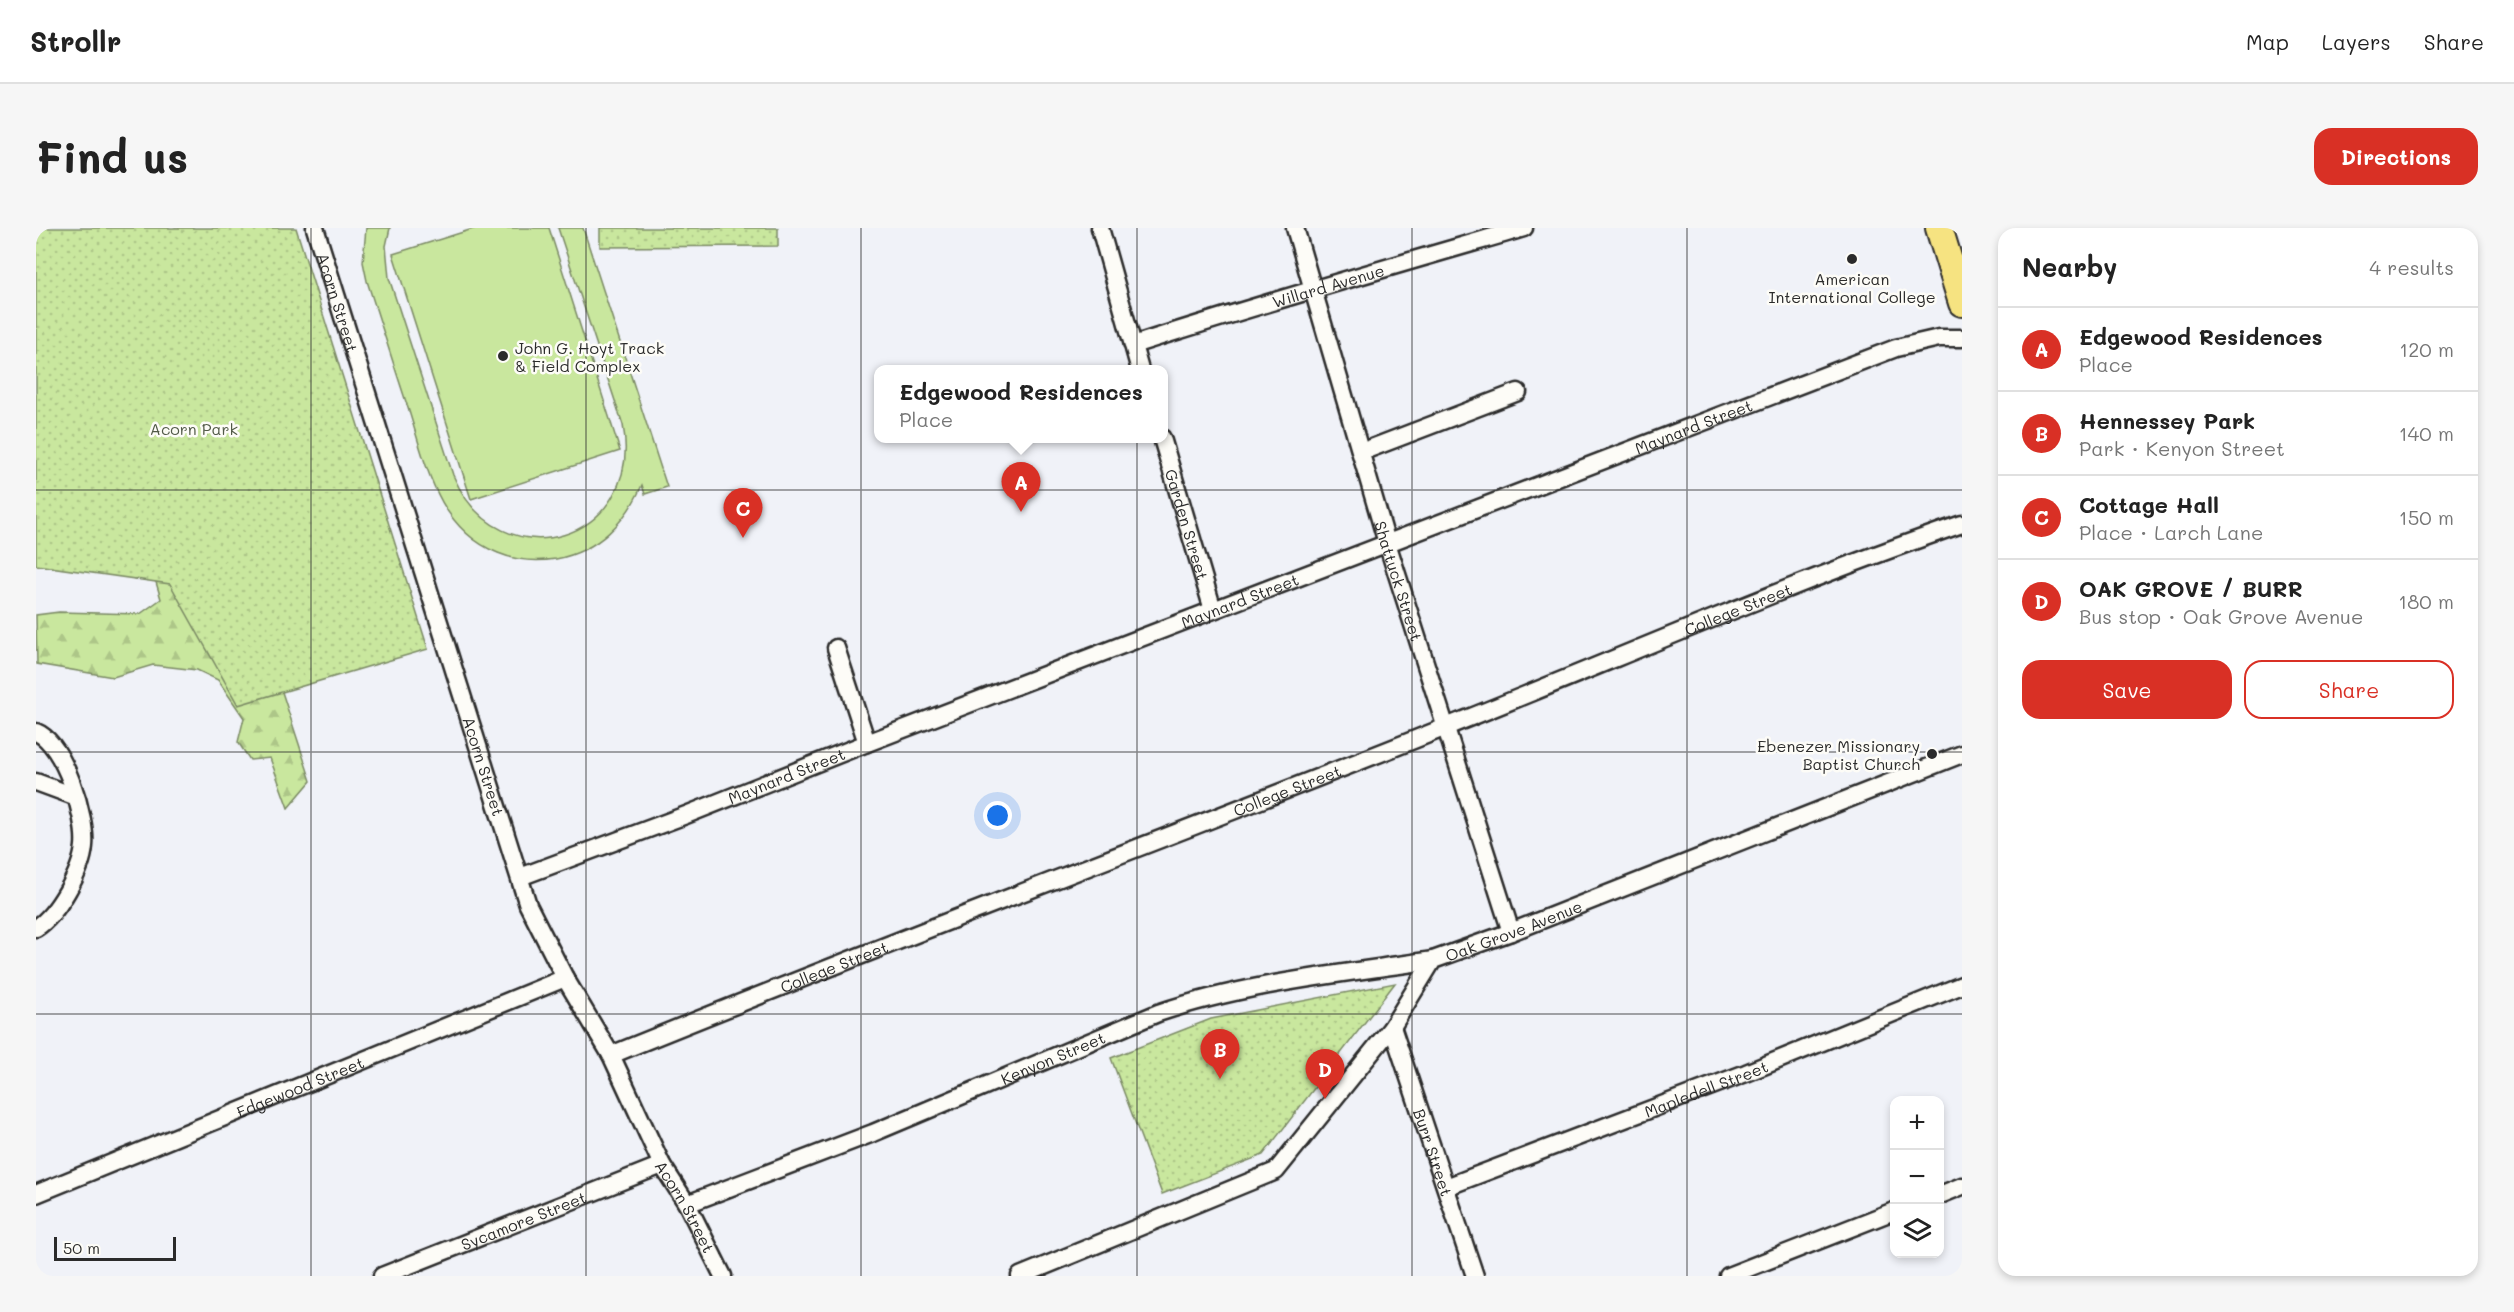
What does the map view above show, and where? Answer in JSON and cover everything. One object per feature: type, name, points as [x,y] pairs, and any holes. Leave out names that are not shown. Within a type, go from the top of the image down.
[{"type":"main road","points":[[1939,228],[1962,303]]},
{"type":"street","name":"Acorn Street","points":[[315,228],[528,905],[565,978],[611,1055],[662,1165],[687,1204],[723,1276]]},
{"type":"street","points":[[1100,228],[1139,365]]},
{"type":"street","name":"Shattuck Street","points":[[1295,228],[1387,543],[1511,932]]},
{"type":"street","name":"Willard Avenue","points":[[1133,345],[1311,288],[1433,256],[1524,228]]},
{"type":"street","name":"Maynard Street","points":[[520,877],[1896,348],[1940,338],[1962,338]]},
{"type":"street","points":[[1361,452],[1518,392]]},
{"type":"street","name":"Garden Street","points":[[1163,443],[1213,610]]},
{"type":"street","name":"College Street","points":[[611,1055],[868,950],[1445,728],[1841,567],[1962,524]]},
{"type":"street","points":[[836,648],[867,743]]},
{"type":"street","points":[[36,732],[42,734],[60,754],[74,796],[84,846],[74,880],[50,915],[36,928]]},
{"type":"street","name":"Oak Grove Avenue","points":[[1020,1276],[1276,1172],[1392,1027],[1432,960],[1511,932],[1962,754]]},
{"type":"street","points":[[36,782],[74,796]]},
{"type":"street","name":"Kenyon Street","points":[[687,1204],[873,1133],[1158,1013],[1203,998],[1255,987],[1432,960]]},
{"type":"street","name":"Edgewood Street","points":[[36,1194],[565,978]]},
{"type":"street","name":"Mapledell Street","points":[[1446,1187],[1746,1073],[1962,986]]},
{"type":"street","name":"Burr Street","points":[[1392,1027],[1475,1276]]},
{"type":"street","name":"Sycamore Street","points":[[382,1276],[662,1165]]},
{"type":"street","points":[[1944,1193],[1962,1186]]},
{"type":"street","points":[[1728,1276],[1890,1213]]},
{"type":"green space","name":"Acorn Park","points":[[36,228],[296,228],[428,649],[238,705],[170,584],[36,565]]},
{"type":"green space","points":[[366,228],[390,228],[386,246],[389,278],[453,475],[475,509],[502,530],[533,538],[564,535],[591,521],[612,497],[624,465],[623,425],[558,228],[583,228],[667,487],[645,494],[642,485],[628,511],[609,533],[585,549],[571,555],[541,560],[512,558],[477,542],[447,511],[428,472],[367,281],[363,262]]},
{"type":"green space","points":[[476,228],[549,228],[620,451],[471,499],[393,254]]},
{"type":"green space","points":[[600,228],[778,228],[778,246],[600,247]]},
{"type":"green space","points":[[150,562],[268,649],[311,781],[288,808],[270,758],[250,760],[238,742],[244,718],[218,680],[197,670],[153,665],[113,677],[37,664],[36,615],[59,612],[140,614],[161,599]]},
{"type":"green space","points":[[1395,983],[1263,1155],[1162,1194],[1111,1058],[1211,1019]]},
{"type":"place","name":"American International College","points":[[1852,259]]},
{"type":"place","name":"John G. Hoyt Track & Field Complex","points":[[503,356]]},
{"type":"place","name":"Edgewood Residences","points":[[1021,512]]},
{"type":"place","name":"Cottage Hall","points":[[743,538]]},
{"type":"place","name":"Ebenezer Missionary Baptist Church","points":[[1932,754]]},
{"type":"place","name":"Hennessey Park","points":[[1220,1079]]},
{"type":"place","name":"OAK GROVE / BURR","points":[[1325,1099]]}]
